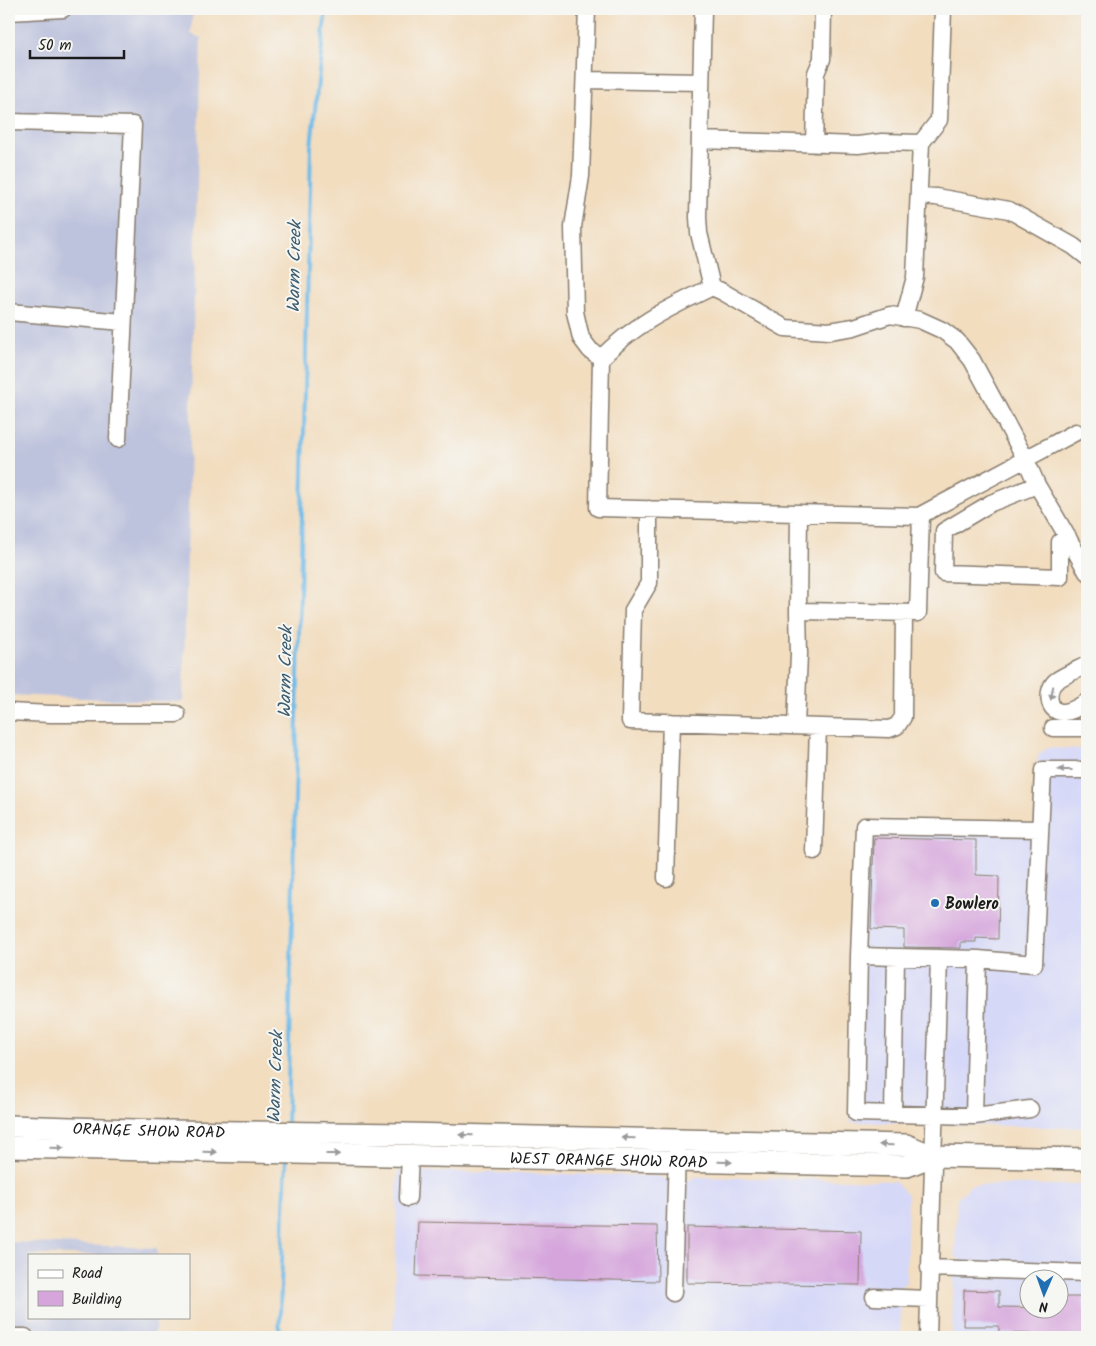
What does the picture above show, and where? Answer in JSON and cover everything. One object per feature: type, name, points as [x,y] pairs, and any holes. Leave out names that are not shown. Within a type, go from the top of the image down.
[{"type":"main road","name":"ORANGE SHOW ROAD","points":[[9,1126],[288,1133]]},
{"type":"main road","name":"WEST ORANGE SHOW ROAD","points":[[288,1133],[906,1145],[932,1156],[1087,1159]]},
{"type":"main road","name":"ORANGE SHOW ROAD","points":[[9,1147],[284,1154]]},
{"type":"main road","name":"WEST ORANGE SHOW ROAD","points":[[284,1154],[907,1166],[932,1156]]},
{"type":"street","points":[[9,12],[63,9]]},
{"type":"street","points":[[587,9],[581,176],[574,227],[575,312],[581,338],[590,350],[601,358]]},
{"type":"street","points":[[703,9],[699,233],[712,287],[785,328],[829,331],[854,327],[890,315],[920,320],[942,330],[957,341],[972,360],[1026,460],[1037,485],[1079,553]]},
{"type":"street","points":[[814,144],[816,73],[822,59],[823,9]]},
{"type":"street","points":[[904,318],[915,277],[921,142],[940,120],[943,9]]},
{"type":"street","points":[[585,80],[701,82]]},
{"type":"street","points":[[9,122],[133,125],[118,439]]},
{"type":"street","points":[[700,140],[858,145],[882,142],[921,142]]},
{"type":"street","points":[[919,196],[936,197],[1009,210],[1073,246],[1087,256]]},
{"type":"street","points":[[712,287],[657,314],[632,330],[601,358],[598,508],[921,515],[1076,432]]},
{"type":"street","points":[[9,312],[123,322]]},
{"type":"street","points":[[1037,485],[991,503],[944,532],[944,573],[1060,577],[1060,542],[1079,553]]},
{"type":"street","points":[[649,509],[649,584],[632,610],[630,721],[890,729],[897,726],[902,717],[904,613]]},
{"type":"street","points":[[796,726],[799,654],[799,513]]},
{"type":"street","points":[[798,611],[918,613],[921,515]]},
{"type":"street","points":[[1087,665],[1054,682],[1050,691],[1052,707],[1056,711],[1069,712],[1087,702]]},
{"type":"street","points":[[9,712],[177,714]]},
{"type":"street","points":[[666,878],[671,722]]},
{"type":"street","points":[[814,851],[818,727]]},
{"type":"street","points":[[1053,728],[1087,728]]},
{"type":"street","points":[[859,956],[978,959],[1034,964],[1042,770],[1087,770]]},
{"type":"street","points":[[1030,1109],[974,1116],[856,1113],[859,956],[864,826],[1040,829]]},
{"type":"street","points":[[893,1114],[896,958]]},
{"type":"street","points":[[928,1337],[939,958]]},
{"type":"street","points":[[974,1116],[978,959]]},
{"type":"street","points":[[673,1293],[677,1140]]},
{"type":"street","points":[[406,1155],[408,1198]]},
{"type":"street","points":[[929,1268],[1087,1273]]},
{"type":"street","points":[[874,1297],[929,1299]]},
{"type":"street","points":[[9,1337],[25,1337]]},
{"type":"shaded area","points":[[9,9],[193,9],[191,34],[201,38],[183,702],[9,695]]},
{"type":"shaded area","points":[[1046,748],[1087,749],[1087,1128],[851,1122],[860,825],[1034,828],[1038,756]]},
{"type":"shaded area","points":[[398,1171],[660,1176],[663,1179],[691,1180],[694,1177],[894,1181],[908,1195],[906,1283],[902,1286],[900,1337],[393,1337]]},
{"type":"shaded area","points":[[971,1185],[1087,1185],[1087,1337],[952,1337],[954,1276],[960,1274],[961,1259],[955,1257],[957,1199]]},
{"type":"shaded area","points":[[9,1242],[157,1248],[157,1254],[28,1254],[28,1318],[156,1318],[155,1337],[9,1337]]},
{"type":"building","name":"Bowlero","points":[[874,838],[976,840],[976,875],[999,876],[998,939],[976,938],[976,942],[961,942],[961,948],[904,947],[904,930],[871,929]]},
{"type":"building","points":[[418,1222],[657,1226],[658,1281],[416,1276]]},
{"type":"building","points":[[687,1227],[861,1231],[860,1285],[687,1283]]},
{"type":"building","points":[[964,1290],[999,1291],[999,1307],[1018,1307],[1018,1318],[1068,1318],[1068,1297],[1084,1297],[1084,1310],[1087,1310],[1087,1337],[1032,1337],[1033,1334],[999,1333],[999,1326],[963,1326]]},
{"type":"waterway","name":"Warm Creek","points":[[287,1125],[311,146],[326,9]]},
{"type":"waterway","name":"Warm Creek","points":[[279,1337],[286,1160]]},
{"type":"place","name":"Bowlero","points":[[935,903]]}]
